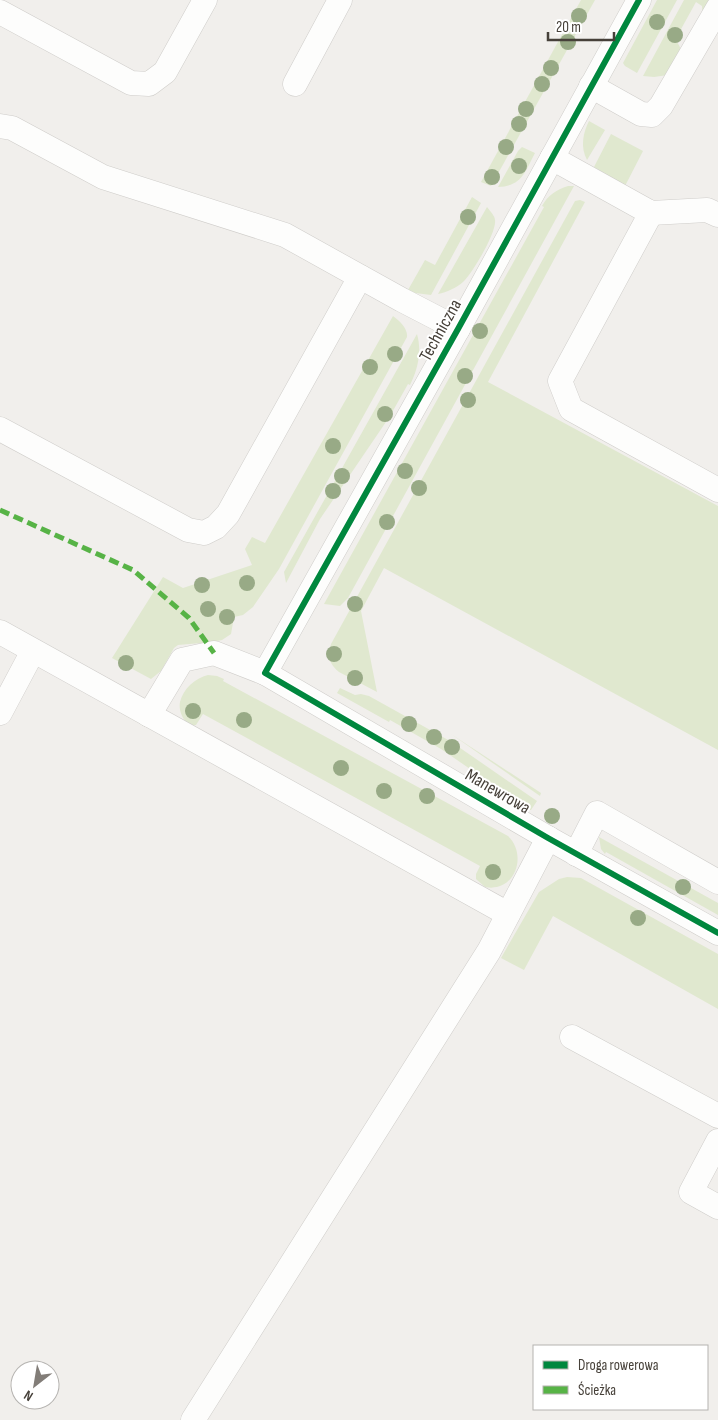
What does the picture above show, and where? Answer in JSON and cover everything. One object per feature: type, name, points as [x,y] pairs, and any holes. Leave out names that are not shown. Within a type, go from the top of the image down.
[{"type":"street","points":[[0,12],[131,83],[149,84],[165,72],[205,0]]},
{"type":"street","points":[[295,84],[340,0]]},
{"type":"street","name":"Techniczna","points":[[265,672],[458,329],[638,0]]},
{"type":"street","points":[[591,86],[641,114],[652,115],[661,106],[718,8]]},
{"type":"street","points":[[0,126],[12,128],[102,177],[286,235],[458,329]]},
{"type":"street","points":[[552,158],[651,214],[708,210],[718,216]]},
{"type":"street","points":[[651,214],[560,381],[571,409],[718,490]]},
{"type":"street","points":[[0,429],[188,530],[204,534],[216,527],[228,514],[360,277]]},
{"type":"street","points":[[0,632],[508,914]]},
{"type":"street","points":[[0,713],[33,651]]},
{"type":"street","name":"Manewrowa","points":[[149,715],[182,660],[214,654],[265,672],[548,838],[718,933]]},
{"type":"street","points":[[576,854],[598,813],[718,882]]},
{"type":"street","points":[[194,1420],[489,951],[548,838]]},
{"type":"street","points":[[572,1037],[718,1116]]},
{"type":"street","points":[[718,1141],[691,1192],[718,1207]]},
{"type":"green space","points":[[581,0],[595,0],[491,186],[481,182]]},
{"type":"green space","points":[[657,0],[677,0],[637,73],[623,63]]},
{"type":"green space","points":[[684,0],[715,0],[703,21],[702,6],[696,2],[675,40],[681,49],[681,53],[668,75],[643,76]]},
{"type":"green space","points":[[589,121],[605,130],[587,160],[583,140]]},
{"type":"green space","points":[[611,134],[643,151],[625,186],[594,167]]},
{"type":"green space","points":[[522,147],[535,153],[522,177],[512,184],[498,187],[518,151]]},
{"type":"green space","points":[[568,186],[574,186],[348,598],[340,606],[324,604],[544,207],[542,206],[553,193]]},
{"type":"green space","points":[[472,197],[481,203],[431,295],[408,290],[425,260],[435,265]]},
{"type":"green space","points":[[575,201],[585,202],[488,382],[718,506],[718,750],[384,568],[361,611],[377,692],[339,672],[330,660],[331,644]]},
{"type":"green space","points":[[487,207],[494,217],[495,226],[483,252],[463,282],[451,290],[438,294]]},
{"type":"green space","points":[[393,316],[403,325],[407,337],[279,569],[253,607],[243,615],[234,617],[231,634],[222,640],[213,642],[178,645],[174,648],[161,671],[151,679],[112,658],[163,577],[183,588],[252,565],[245,549],[252,537],[265,543]]},
{"type":"green space","points":[[417,334],[418,360],[410,385],[408,384],[390,416],[320,519],[286,583],[284,572]]},
{"type":"green space","points":[[208,675],[224,679],[223,681],[508,836],[514,844],[517,853],[515,871],[511,879],[495,887],[485,887],[476,879],[480,866],[203,714],[196,725],[189,724],[183,718],[180,702],[190,685]]},
{"type":"green space","points":[[340,688],[355,695],[369,696],[450,741],[537,801],[531,810],[524,809],[524,806],[441,749],[337,693]]},
{"type":"green space","points":[[451,734],[541,793],[540,796]]},
{"type":"green space","points":[[599,837],[718,903],[718,915],[606,852],[605,854],[601,849]]},
{"type":"green space","points":[[567,877],[581,878],[718,954],[718,1009],[553,916],[524,970],[501,958],[539,892],[559,879]]},
{"type":"marked path","points":[[0,510],[133,570],[189,618],[214,653]]},
{"type":"cycle path","points":[[639,0],[458,329],[265,673],[548,838],[718,933]]}]
